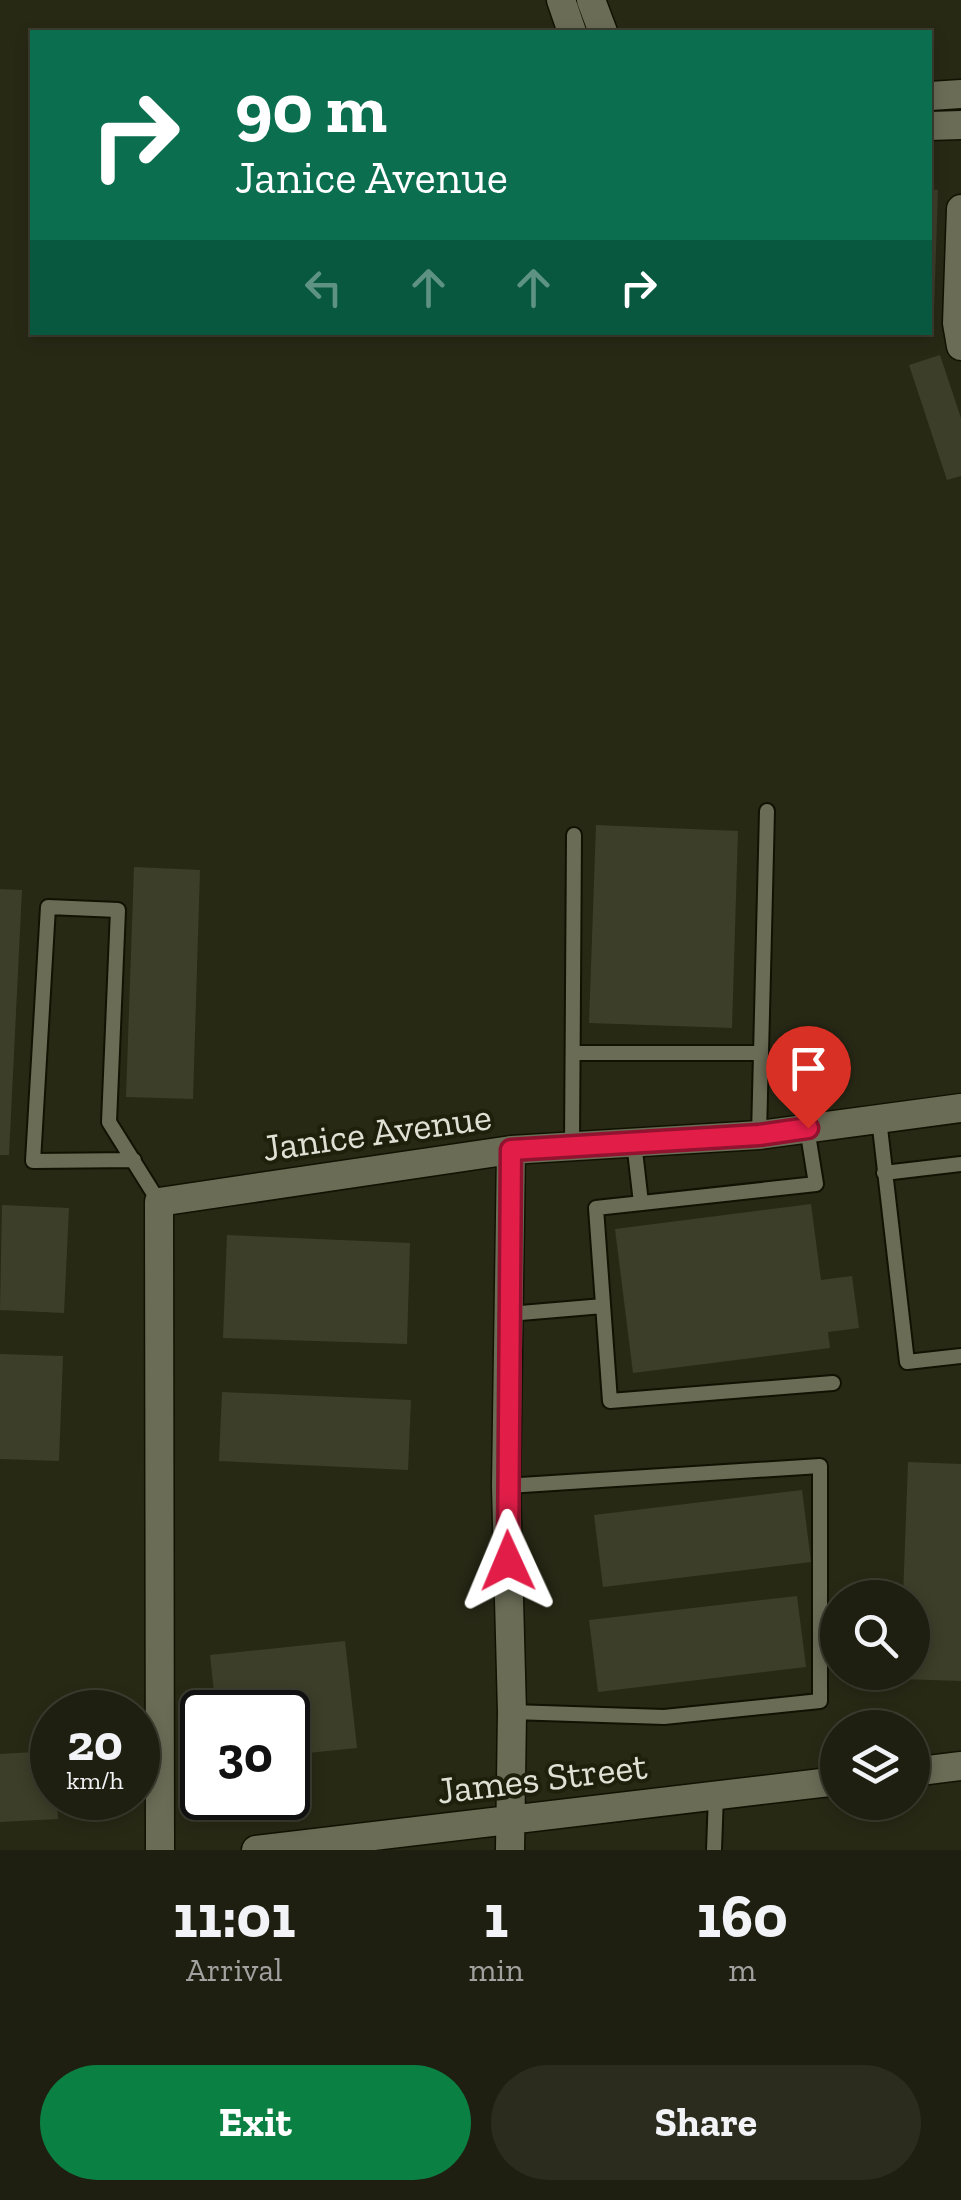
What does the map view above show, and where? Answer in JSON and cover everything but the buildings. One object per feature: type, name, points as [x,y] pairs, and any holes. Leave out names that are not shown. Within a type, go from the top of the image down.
[{"type":"street","points":[[561,0],[571,30]]},
{"type":"street","points":[[591,0],[602,30]]},
{"type":"street","points":[[932,96],[961,94]]},
{"type":"street","points":[[932,126],[961,126]]},
{"type":"street","points":[[961,209],[957,323],[961,346]]},
{"type":"street","name":"Janice Avenue","points":[[159,1202],[511,1150],[759,1135],[961,1108]]},
{"type":"street","points":[[510,1850],[512,1712],[506,1486],[511,1150]]},
{"type":"street","points":[[159,1202],[160,1850]]},
{"type":"street","points":[[930,1770],[961,1766]]},
{"type":"street","name":"James Street","points":[[256,1850],[820,1782]]},
{"type":"lane","points":[[759,1135],[767,810]]},
{"type":"lane","points":[[572,1146],[574,835]]},
{"type":"lane","points":[[134,1160],[33,1162],[48,907],[118,910],[110,1122],[134,1160],[159,1202]]},
{"type":"lane","points":[[574,1052],[761,1053]]},
{"type":"lane","points":[[879,1119],[907,1362],[961,1356]]},
{"type":"lane","points":[[808,1128],[816,1184],[596,1208],[610,1401],[833,1383]]},
{"type":"lane","points":[[634,1142],[641,1203]]},
{"type":"lane","points":[[884,1173],[961,1164]]},
{"type":"lane","points":[[509,1314],[603,1306]]},
{"type":"lane","points":[[506,1486],[820,1466],[820,1701],[664,1717],[512,1712]]},
{"type":"lane","points":[[714,1850],[716,1795]]},
{"type":"route","points":[[508,1561],[511,1150],[759,1135],[808,1128]]}]
